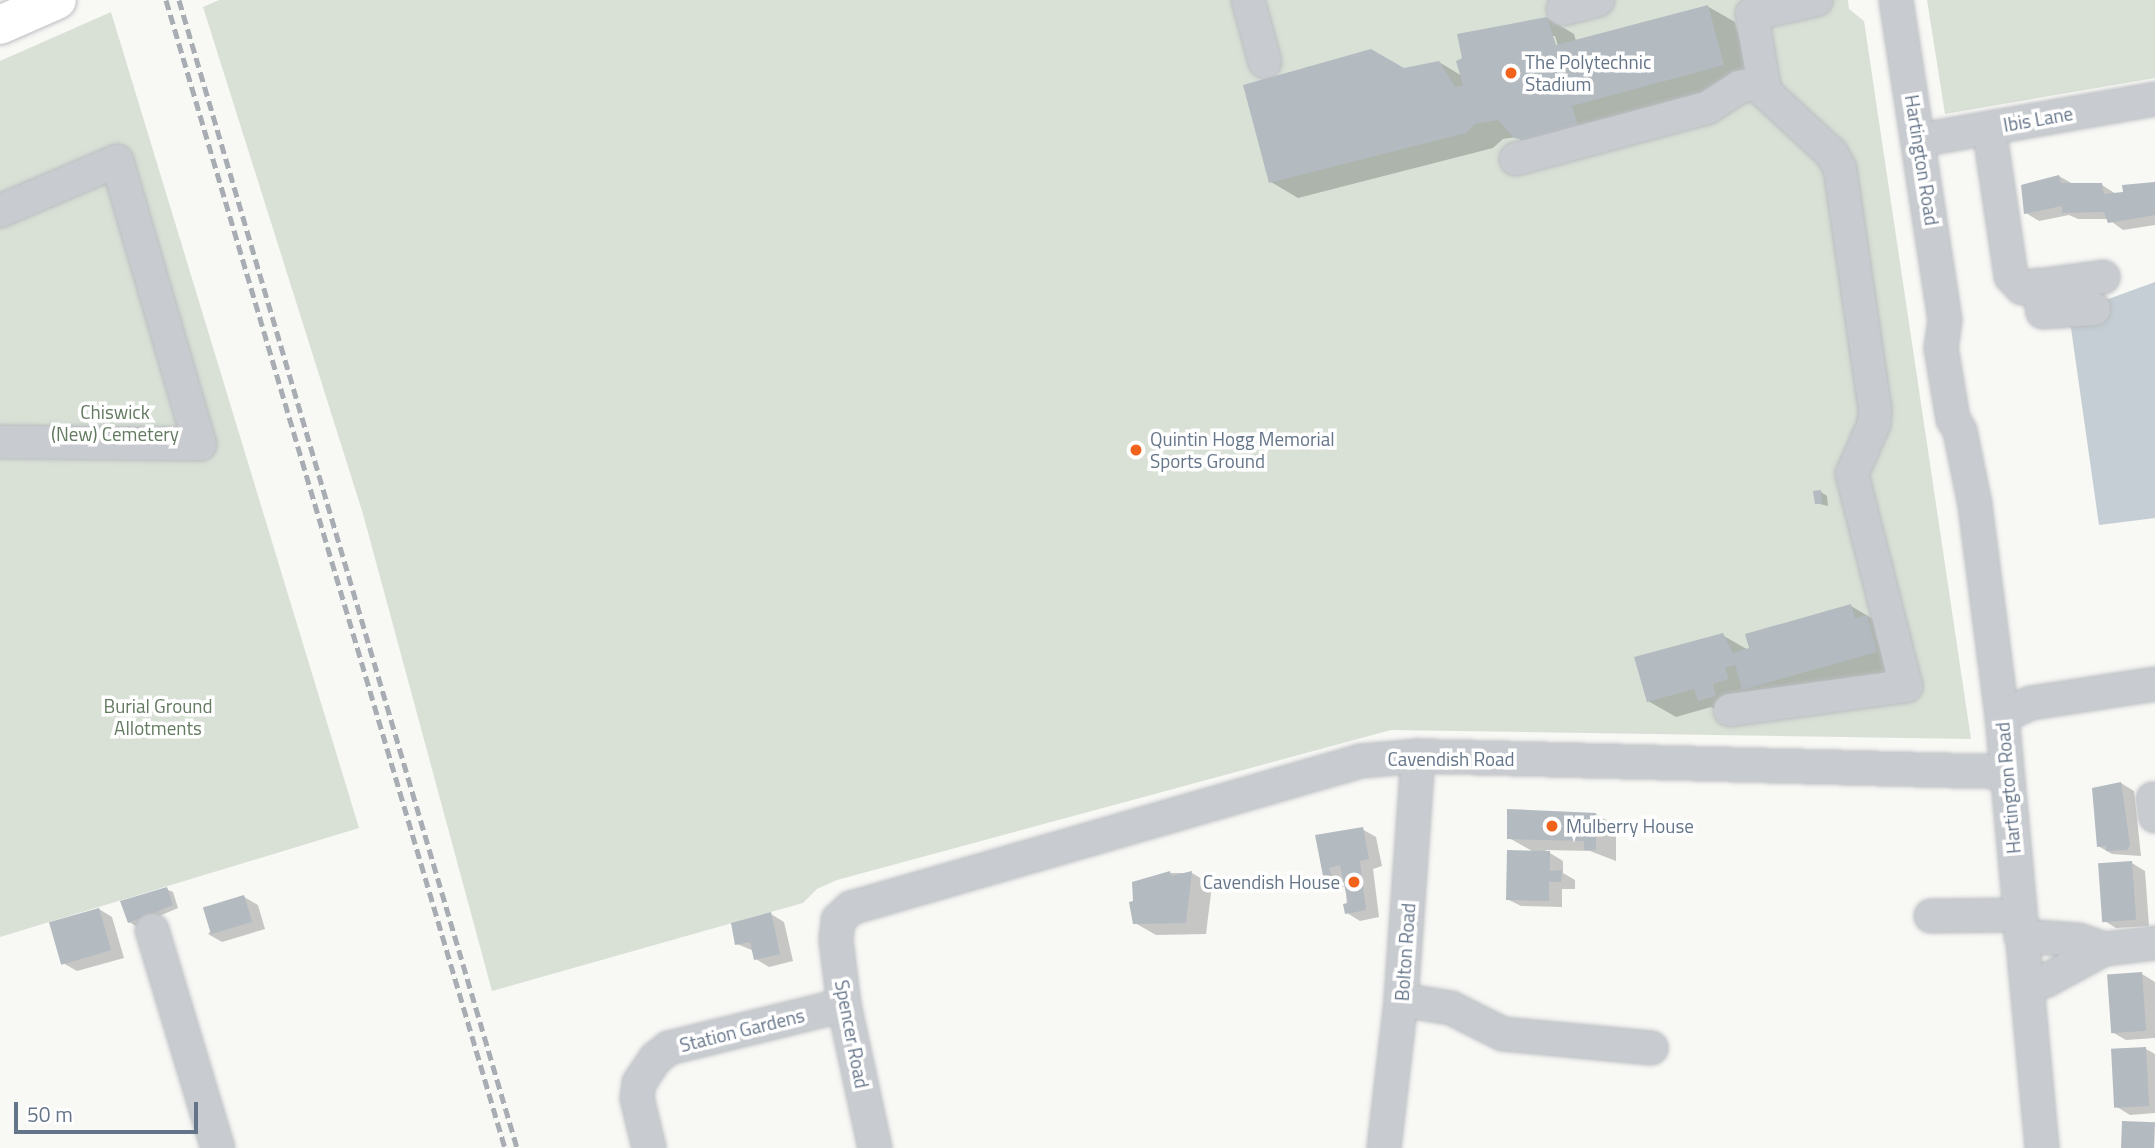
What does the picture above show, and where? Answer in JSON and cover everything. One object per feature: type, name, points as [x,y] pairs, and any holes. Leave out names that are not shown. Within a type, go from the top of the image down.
[{"type":"highway","points":[[0,25],[57,0]]},
{"type":"street","points":[[1248,0],[1265,62]]},
{"type":"street","points":[[1563,9],[1598,0]]},
{"type":"street","points":[[1730,710],[1906,686],[1852,474],[1876,417],[1840,169],[1832,154],[1770,98],[1763,82],[1750,7],[1813,0]]},
{"type":"street","name":"Hartington Road","points":[[1896,0],[1920,140],[1945,320],[1941,348],[1953,419],[1960,431],[1975,505],[2002,716],[2042,1148]]},
{"type":"street","points":[[1516,159],[1707,108],[1739,87],[1763,82]]},
{"type":"street","name":"Ibis Lane","points":[[1920,140],[2155,99]]},
{"type":"street","points":[[1989,128],[2011,276],[2022,288],[2104,277]]},
{"type":"street","points":[[0,211],[117,161],[200,444],[0,442]]},
{"type":"street","points":[[2038,285],[2043,312],[2094,309]]},
{"type":"street","points":[[2002,716],[2031,703],[2155,684]]},
{"type":"street","name":"Cavendish Road","points":[[838,920],[851,908],[1361,761],[1418,756],[2006,772]]},
{"type":"street","name":"Bolton Road","points":[[1384,1148],[1401,1000],[1418,756]]},
{"type":"street","points":[[1931,916],[2021,926],[2104,949]]},
{"type":"street","name":"Spencer Road","points":[[838,920],[844,1005],[875,1148]]},
{"type":"street","points":[[152,930],[218,1148]]},
{"type":"street","points":[[2027,985],[2045,981],[2104,949],[2155,943]]},
{"type":"street","points":[[1401,1000],[1451,1007],[1503,1034],[1651,1048]]},
{"type":"street","name":"Station Gardens","points":[[649,1148],[637,1098],[643,1075],[656,1058],[669,1048],[844,1005]]},
{"type":"green space","name":"Quintin Hogg Memorial Sports Ground","points":[[219,0],[1848,0],[1849,9],[1864,21],[1971,739],[1391,730],[837,880],[817,889],[803,903],[492,991],[363,514],[203,7]]},
{"type":"green space","points":[[1927,0],[2155,0],[2155,78],[1945,114]]},
{"type":"green space","points":[[111,12],[359,828],[0,937],[0,61]]},
{"type":"shaded area","points":[[2155,282],[2155,518],[2099,525],[2068,307],[2100,302]]},
{"type":"building","points":[[1708,5],[1724,65],[1572,106],[1578,126],[1530,141],[1514,138],[1498,120],[1475,124],[1466,133],[1269,183],[1243,85],[1371,49],[1404,68],[1439,61],[1455,87],[1463,85],[1456,61],[1462,58],[1457,34],[1547,17],[1556,45]]},
{"type":"building","points":[[2059,175],[2061,183],[2102,183],[2104,194],[2123,192],[2122,185],[2155,182],[2155,215],[2108,223],[2104,212],[2062,213],[2062,206],[2024,214],[2021,185]]},
{"type":"building","points":[[1821,490],[1822,504],[1815,504],[1813,491]]},
{"type":"building","points":[[1851,604],[1855,618],[1867,615],[1877,652],[1742,690],[1735,665],[1725,668],[1729,679],[1713,684],[1716,696],[1698,701],[1694,689],[1647,702],[1634,657],[1723,633],[1733,653],[1749,648],[1745,634]]},
{"type":"building","points":[[2121,782],[2130,845],[2127,850],[2106,851],[2106,846],[2097,847],[2092,788]]},
{"type":"building","name":"Mulberry House","points":[[1507,809],[1596,813],[1596,850],[1584,850],[1584,841],[1507,839]]},
{"type":"building","name":"Cavendish House","points":[[1363,827],[1369,859],[1360,861],[1366,910],[1345,914],[1343,904],[1348,903],[1340,865],[1329,868],[1333,879],[1324,881],[1315,835]]},
{"type":"building","points":[[1507,850],[1550,851],[1550,871],[1562,870],[1561,882],[1549,882],[1549,901],[1506,900]]},
{"type":"building","points":[[2132,861],[2136,920],[2102,922],[2098,863]]},
{"type":"building","points":[[1170,871],[1171,876],[1192,871],[1186,923],[1133,924],[1129,902],[1133,901],[1132,882]]},
{"type":"building","points":[[167,887],[173,905],[128,923],[120,901]]},
{"type":"building","points":[[244,895],[252,922],[211,934],[203,908]]},
{"type":"building","points":[[99,908],[111,950],[61,965],[49,922]]},
{"type":"building","points":[[771,912],[780,954],[754,960],[750,942],[735,945],[731,923]]},
{"type":"building","points":[[2142,972],[2146,1031],[2111,1033],[2107,974]]},
{"type":"building","points":[[2146,1047],[2149,1106],[2114,1108],[2111,1049]]},
{"type":"building","points":[[2122,1121],[2155,1122],[2154,1148],[2121,1148]]},
{"type":"railway","points":[[166,0],[505,1148]]},
{"type":"railway","points":[[179,0],[517,1148]]},
{"type":"place","name":"The Polytechnic Stadium","points":[[1511,73]]},
{"type":"place","name":"Quintin Hogg Memorial Sports Ground","points":[[1136,450]]},
{"type":"place","name":"Mulberry House","points":[[1552,826]]},
{"type":"place","name":"Cavendish House","points":[[1354,882]]},
{"type":"park label","name":"Chiswick (New) Cemetery","points":[[115,423]]},
{"type":"park label","name":"Burial Ground Allotments","points":[[158,717]]}]
